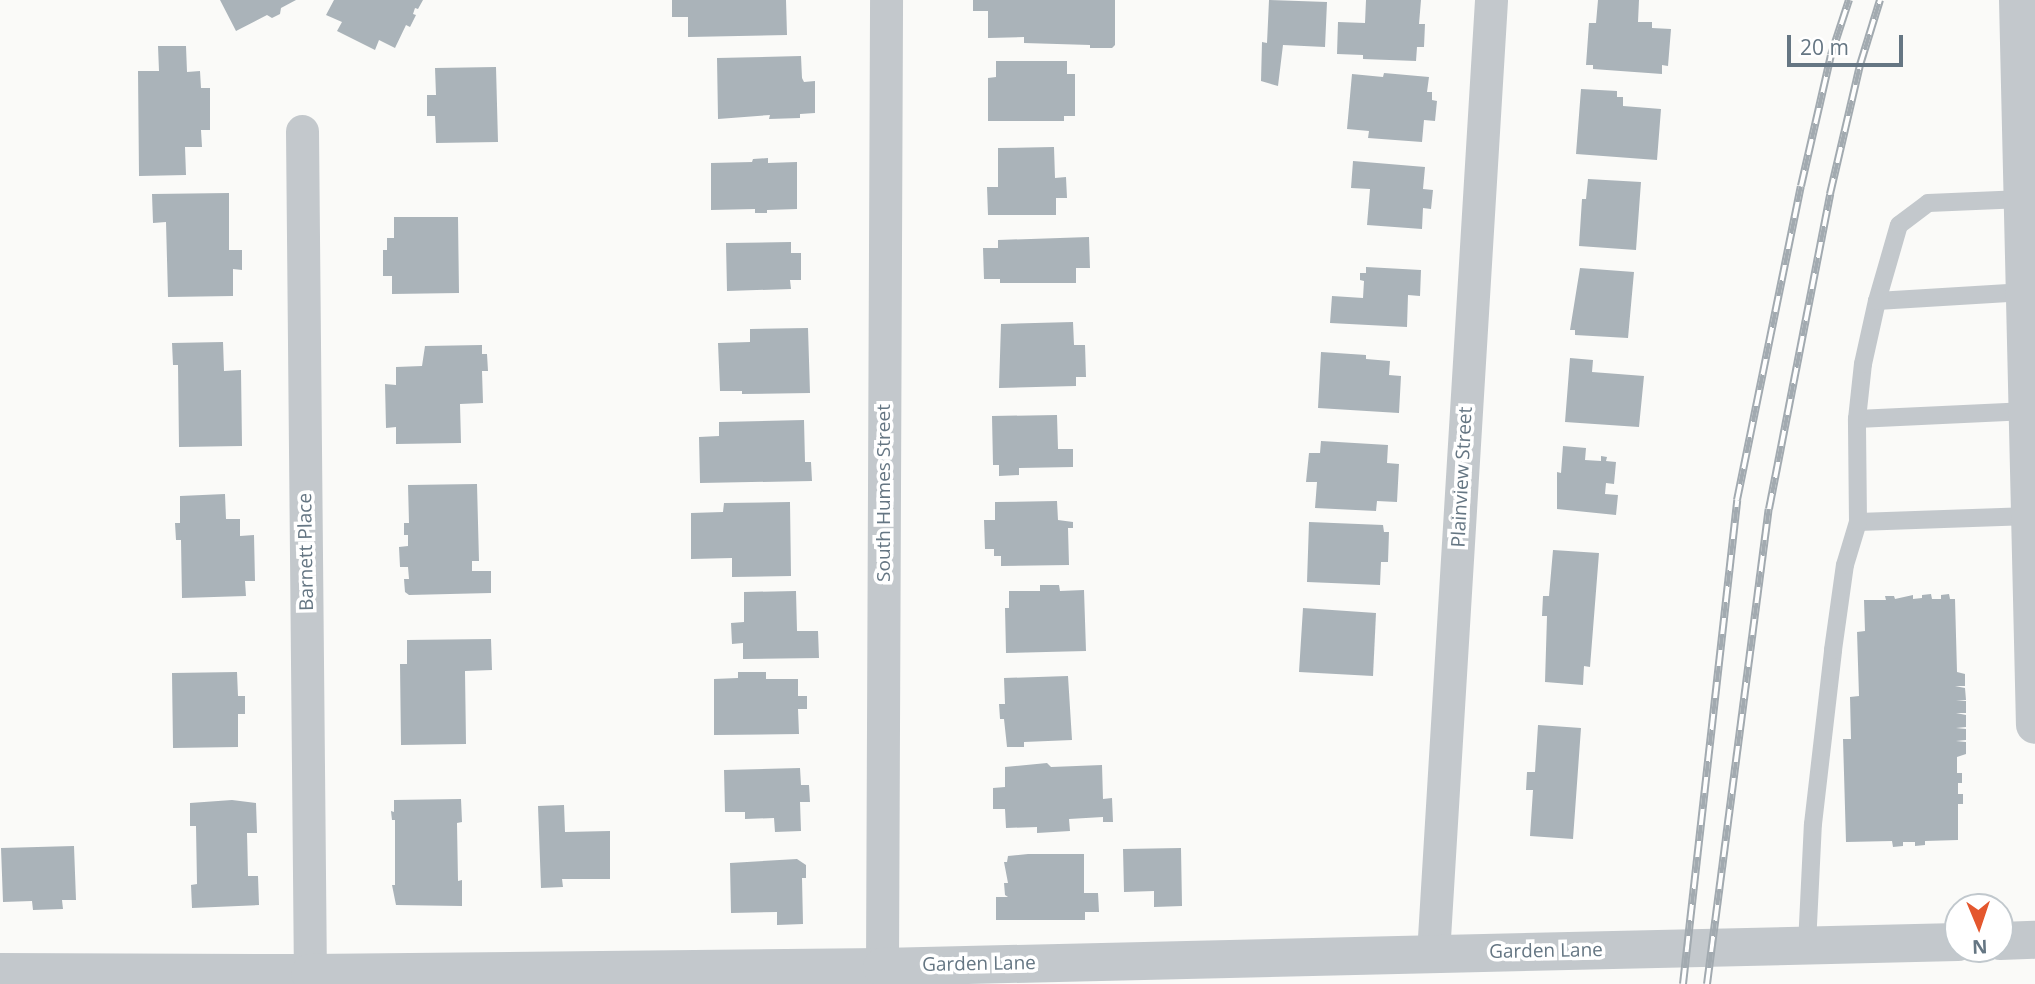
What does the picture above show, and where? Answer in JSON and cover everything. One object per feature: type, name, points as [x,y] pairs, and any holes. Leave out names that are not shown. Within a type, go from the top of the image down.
[{"type":"street","name":"South Humes Street","points":[[879,975],[887,0]]},
{"type":"street","name":"Plainview Street","points":[[1433,954],[1491,0]]},
{"type":"street","points":[[2018,0],[2035,725]]},
{"type":"street","name":"Barnett Place","points":[[302,131],[310,972]]},
{"type":"street","points":[[2014,941],[2035,940]]},
{"type":"street","name":"Garden Lane","points":[[0,972],[879,975],[1433,954],[1944,942]]},
{"type":"lane","points":[[1807,945],[1813,824],[1833,650],[1845,565],[1857,522],[1857,419],[1863,364],[1877,301],[1899,225],[1928,202],[2023,199]]},
{"type":"lane","points":[[1877,301],[2025,292]]},
{"type":"lane","points":[[1857,419],[2028,411]]},
{"type":"lane","points":[[1857,522],[2030,516]]},
{"type":"building","points":[[220,0],[296,0],[281,8],[280,14],[272,18],[267,15],[236,31]]},
{"type":"building","points":[[334,0],[423,0],[418,9],[415,8],[413,14],[416,15],[410,27],[406,25],[395,48],[379,40],[375,50],[337,31],[342,22],[326,15]]},
{"type":"building","points":[[672,0],[786,0],[787,35],[688,37],[688,17],[672,17]]},
{"type":"building","points":[[973,0],[1115,0],[1115,45],[1112,48],[1090,48],[1090,45],[1024,43],[1024,37],[988,38],[988,11],[973,11]]},
{"type":"building","points":[[1269,0],[1327,2],[1325,47],[1283,45],[1278,86],[1261,81],[1262,42],[1267,43]]},
{"type":"building","points":[[1366,0],[1421,0],[1419,24],[1425,24],[1424,47],[1417,47],[1416,61],[1363,59],[1363,55],[1337,54],[1338,22],[1365,23]]},
{"type":"building","points":[[1598,0],[1639,0],[1638,22],[1652,22],[1652,28],[1671,29],[1668,66],[1662,65],[1662,74],[1593,69],[1593,65],[1586,65],[1589,23],[1596,23]]},
{"type":"building","points":[[158,46],[186,46],[187,72],[200,71],[201,88],[210,88],[210,130],[201,130],[202,147],[185,147],[186,175],[139,176],[138,71],[159,71]]},
{"type":"building","points":[[801,56],[804,82],[815,81],[815,113],[800,114],[800,118],[769,119],[770,115],[718,119],[717,58]]},
{"type":"building","points":[[996,61],[1067,61],[1067,74],[1075,74],[1075,116],[1064,116],[1064,121],[988,121],[988,78],[996,77]]},
{"type":"building","points":[[496,67],[498,142],[436,143],[435,116],[427,116],[427,95],[436,95],[435,68]]},
{"type":"building","points":[[1384,73],[1429,77],[1427,92],[1432,92],[1432,100],[1437,101],[1435,121],[1424,120],[1422,142],[1368,138],[1369,131],[1347,129],[1352,74],[1383,77]]},
{"type":"building","points":[[1581,89],[1617,91],[1617,97],[1623,97],[1623,106],[1661,109],[1657,160],[1576,154]]},
{"type":"building","points":[[1054,147],[1055,178],[1066,177],[1067,198],[1056,198],[1056,215],[988,215],[987,187],[998,187],[998,148]]},
{"type":"building","points":[[768,158],[768,163],[797,162],[797,209],[767,210],[767,213],[755,213],[755,209],[711,210],[711,163],[752,162],[753,159]]},
{"type":"building","points":[[1353,161],[1425,167],[1423,189],[1433,190],[1431,209],[1423,208],[1422,229],[1367,225],[1370,189],[1351,188]]},
{"type":"building","points":[[1588,179],[1641,182],[1636,250],[1579,246],[1582,199],[1586,199]]},
{"type":"building","points":[[229,193],[229,250],[242,250],[242,270],[233,269],[233,296],[168,297],[166,222],[153,223],[152,194]]},
{"type":"building","points":[[394,217],[458,217],[459,293],[392,294],[392,276],[383,276],[383,250],[387,250],[387,238],[394,238]]},
{"type":"building","points":[[1089,237],[1090,268],[1076,268],[1076,283],[1000,283],[1000,279],[984,279],[983,248],[998,248],[998,240]]},
{"type":"building","points":[[791,242],[791,253],[801,253],[801,280],[790,280],[791,289],[727,291],[726,243]]},
{"type":"building","points":[[1366,267],[1421,270],[1420,296],[1408,295],[1407,327],[1330,323],[1332,296],[1363,298],[1364,281],[1360,280],[1360,273],[1366,273]]},
{"type":"building","points":[[1580,268],[1634,272],[1628,338],[1575,335],[1575,330],[1570,330]]},
{"type":"building","points":[[1073,322],[1074,345],[1085,345],[1086,377],[1076,377],[1076,386],[999,388],[1001,324]]},
{"type":"building","points":[[808,328],[810,393],[742,394],[742,391],[720,391],[718,343],[750,342],[750,329]]},
{"type":"building","points":[[223,342],[224,371],[241,370],[242,446],[179,447],[178,365],[173,365],[172,343]]},
{"type":"building","points":[[482,345],[482,354],[487,354],[488,371],[482,371],[483,403],[460,404],[461,443],[396,444],[396,427],[386,428],[385,384],[396,385],[396,367],[422,366],[425,346]]},
{"type":"building","points":[[1321,352],[1366,355],[1366,359],[1390,361],[1389,375],[1401,376],[1399,413],[1318,408]]},
{"type":"building","points":[[1570,358],[1593,360],[1592,372],[1644,376],[1639,427],[1565,422]]},
{"type":"building","points":[[1057,415],[1058,449],[1073,449],[1073,467],[1019,468],[1019,475],[999,476],[999,465],[993,465],[992,416]]},
{"type":"building","points":[[804,420],[805,462],[811,462],[812,481],[700,483],[699,437],[719,436],[719,422]]},
{"type":"building","points":[[1321,441],[1388,445],[1387,463],[1399,464],[1397,502],[1377,501],[1376,511],[1315,508],[1317,482],[1306,482],[1309,453],[1320,453]]},
{"type":"building","points":[[1563,446],[1586,448],[1585,460],[1601,461],[1601,456],[1607,457],[1606,461],[1616,462],[1614,484],[1606,483],[1605,494],[1618,495],[1616,515],[1557,509],[1557,472],[1561,473]]},
{"type":"building","points":[[477,484],[479,561],[472,561],[472,571],[491,571],[491,593],[409,595],[405,592],[404,579],[409,579],[408,567],[400,567],[399,547],[408,546],[404,523],[409,523],[408,485]]},
{"type":"building","points":[[225,494],[226,519],[240,519],[240,536],[254,535],[255,581],[245,581],[246,596],[182,598],[181,540],[176,540],[175,523],[180,523],[180,496]]},
{"type":"building","points":[[1057,501],[1058,520],[1073,522],[1073,528],[1068,528],[1069,565],[1001,566],[1001,556],[994,556],[994,549],[985,549],[984,520],[995,520],[995,502]]},
{"type":"building","points":[[790,502],[791,576],[732,577],[732,558],[691,559],[691,513],[723,512],[724,503]]},
{"type":"building","points":[[1309,522],[1383,525],[1384,532],[1389,532],[1388,562],[1381,562],[1380,585],[1307,582]]},
{"type":"building","points":[[1553,550],[1599,553],[1590,667],[1584,666],[1583,685],[1545,682],[1547,616],[1542,616],[1543,596],[1549,596]]},
{"type":"building","points":[[1040,585],[1059,585],[1060,591],[1084,590],[1086,651],[1006,653],[1005,608],[1009,608],[1009,591],[1040,591]]},
{"type":"building","points":[[796,591],[797,631],[818,631],[819,658],[743,659],[743,643],[732,644],[731,623],[744,622],[744,592]]},
{"type":"building","points":[[1931,594],[1932,599],[1941,599],[1941,595],[1949,594],[1950,599],[1955,599],[1957,672],[1965,674],[1965,686],[1955,686],[1965,688],[1966,700],[1956,701],[1966,701],[1966,713],[1956,713],[1966,715],[1966,727],[1956,728],[1966,729],[1966,740],[1956,741],[1966,742],[1966,754],[1957,757],[1957,773],[1962,773],[1958,794],[1963,794],[1963,804],[1958,804],[1958,840],[1925,841],[1925,845],[1915,846],[1915,842],[1903,842],[1903,846],[1893,847],[1892,841],[1846,842],[1843,739],[1851,739],[1850,697],[1859,696],[1857,632],[1865,631],[1864,600],[1886,600],[1885,596],[1894,596],[1895,599],[1913,595],[1913,599]]},
{"type":"building","points":[[1303,608],[1376,613],[1373,676],[1299,672]]},
{"type":"building","points":[[491,639],[492,670],[465,671],[466,744],[401,745],[400,664],[407,664],[407,640]]},
{"type":"building","points":[[237,672],[238,696],[245,696],[245,714],[238,714],[238,747],[173,748],[172,673]]},
{"type":"building","points":[[738,672],[766,672],[766,679],[798,679],[798,696],[807,696],[807,709],[798,709],[799,734],[714,735],[714,679],[738,678]]},
{"type":"building","points":[[1068,676],[1072,740],[1024,742],[1024,747],[1007,747],[1004,719],[1000,719],[999,704],[1005,704],[1004,678]]},
{"type":"building","points":[[1538,725],[1581,728],[1573,839],[1530,836],[1533,790],[1526,790],[1527,772],[1535,772]]},
{"type":"building","points":[[1047,763],[1051,767],[1102,765],[1103,799],[1112,798],[1113,822],[1103,822],[1103,817],[1069,819],[1070,831],[1037,833],[1037,827],[1006,828],[1005,809],[993,809],[993,788],[1005,787],[1005,767]]},
{"type":"building","points":[[800,768],[801,785],[809,785],[810,802],[800,802],[801,831],[775,832],[774,818],[745,819],[745,812],[725,812],[724,770]]},
{"type":"building","points":[[461,799],[462,822],[457,823],[458,881],[462,880],[462,906],[396,905],[392,885],[395,885],[395,820],[392,820],[391,811],[394,812],[394,800]]},
{"type":"building","points":[[232,800],[256,803],[257,833],[247,833],[248,876],[258,876],[259,905],[192,908],[191,885],[197,884],[196,826],[190,826],[190,803]]},
{"type":"building","points":[[564,805],[565,832],[610,831],[610,879],[562,879],[563,887],[541,888],[538,806]]},
{"type":"building","points":[[74,846],[76,900],[62,900],[63,909],[33,910],[32,901],[3,902],[1,848]]},
{"type":"building","points":[[1181,848],[1182,906],[1154,907],[1154,891],[1124,892],[1123,849]]},
{"type":"building","points":[[1084,854],[1084,893],[1098,893],[1099,912],[1085,912],[1085,920],[996,920],[996,897],[1008,897],[1005,895],[1004,883],[1008,883],[1004,862],[1007,862],[1008,856]]},
{"type":"building","points":[[797,859],[806,865],[806,878],[802,878],[803,924],[777,925],[777,912],[731,913],[730,863]]},
{"type":"railway","points":[[1683,984],[1737,500],[1801,186],[1831,55],[1849,0]]},
{"type":"railway","points":[[1707,984],[1769,509],[1830,194],[1860,65],[1880,0]]}]
